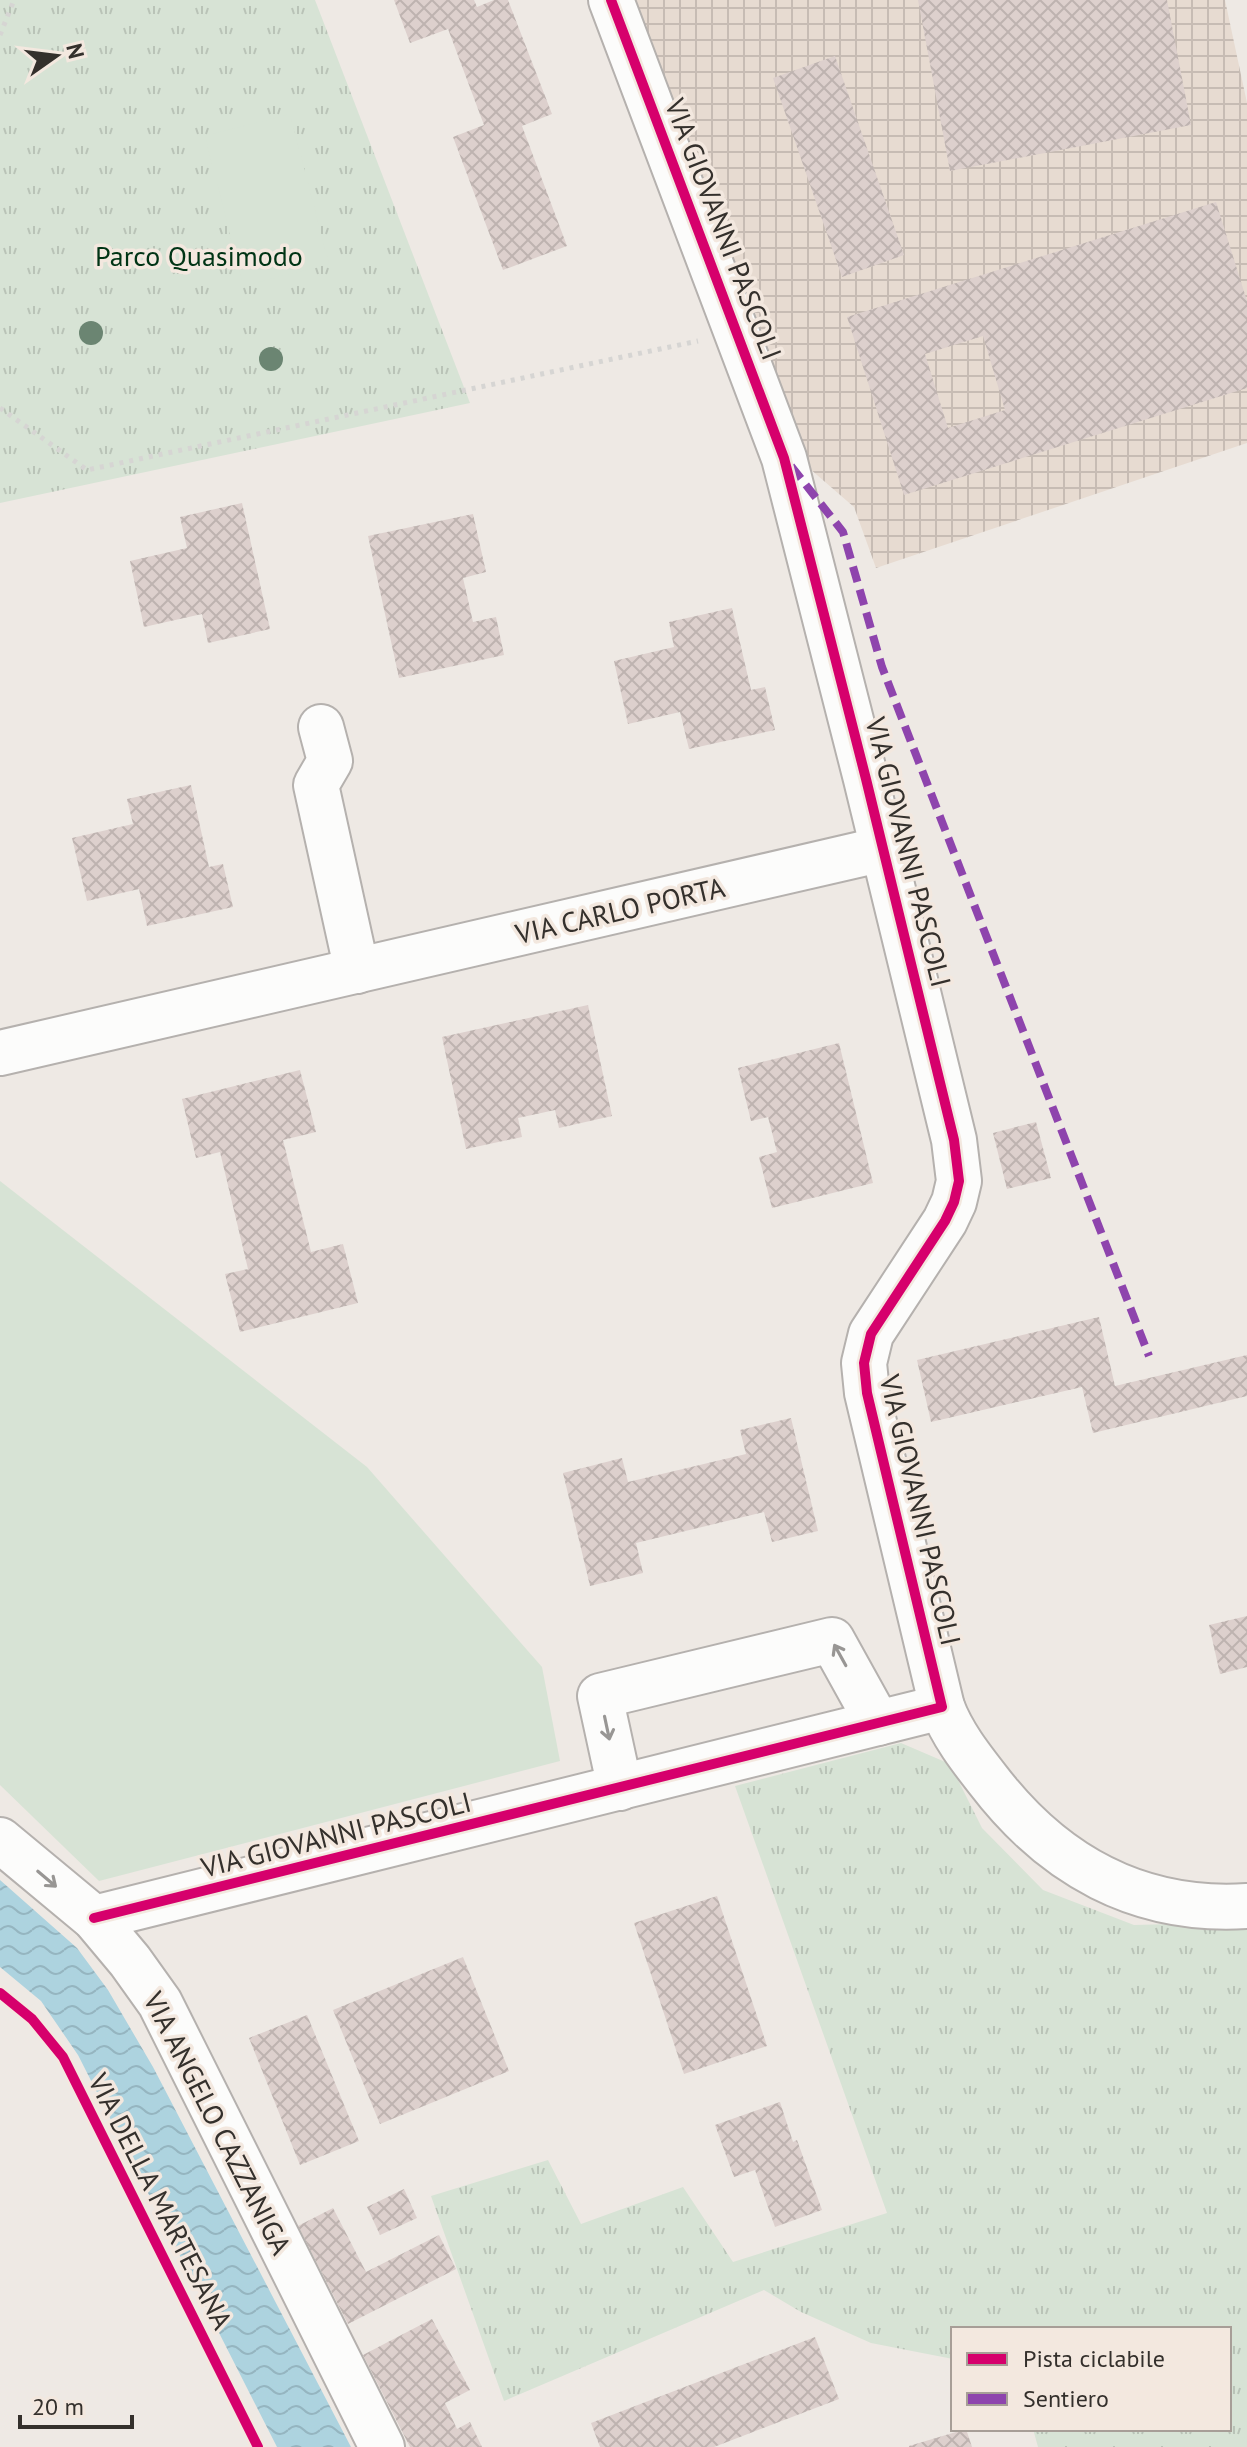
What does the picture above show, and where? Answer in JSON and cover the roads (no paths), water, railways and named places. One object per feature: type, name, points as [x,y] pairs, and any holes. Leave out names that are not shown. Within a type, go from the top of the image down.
[{"type":"street","name":"VIA GIOVANNI PASCOLI","points":[[94,1918],[942,1707],[865,1380],[865,1354],[871,1334],[945,1221],[954,1202],[959,1181],[950,1124],[795,494],[779,442],[611,0]]},
{"type":"street","points":[[321,727],[330,761],[316,785],[357,971]]},
{"type":"street","name":"VIA CARLO PORTA","points":[[0,1053],[883,849]]},
{"type":"street","points":[[620,1788],[600,1696],[832,1640],[878,1723]]},
{"type":"street","points":[[942,1707],[960,1742],[1013,1811],[1072,1862],[1114,1885],[1157,1899],[1209,1907],[1247,1906]]},
{"type":"street","name":"VIA ANGELO CAZZANIGA","points":[[0,1840],[94,1918],[130,1961],[164,2011],[382,2447]]},
{"type":"water","points":[[0,1880],[77,1948],[108,1990],[153,2067],[351,2447],[277,2447],[78,2055],[41,2001],[0,1967]]},
{"type":"park label","name":"Parco Quasimodo","points":[[199,255]]}]
